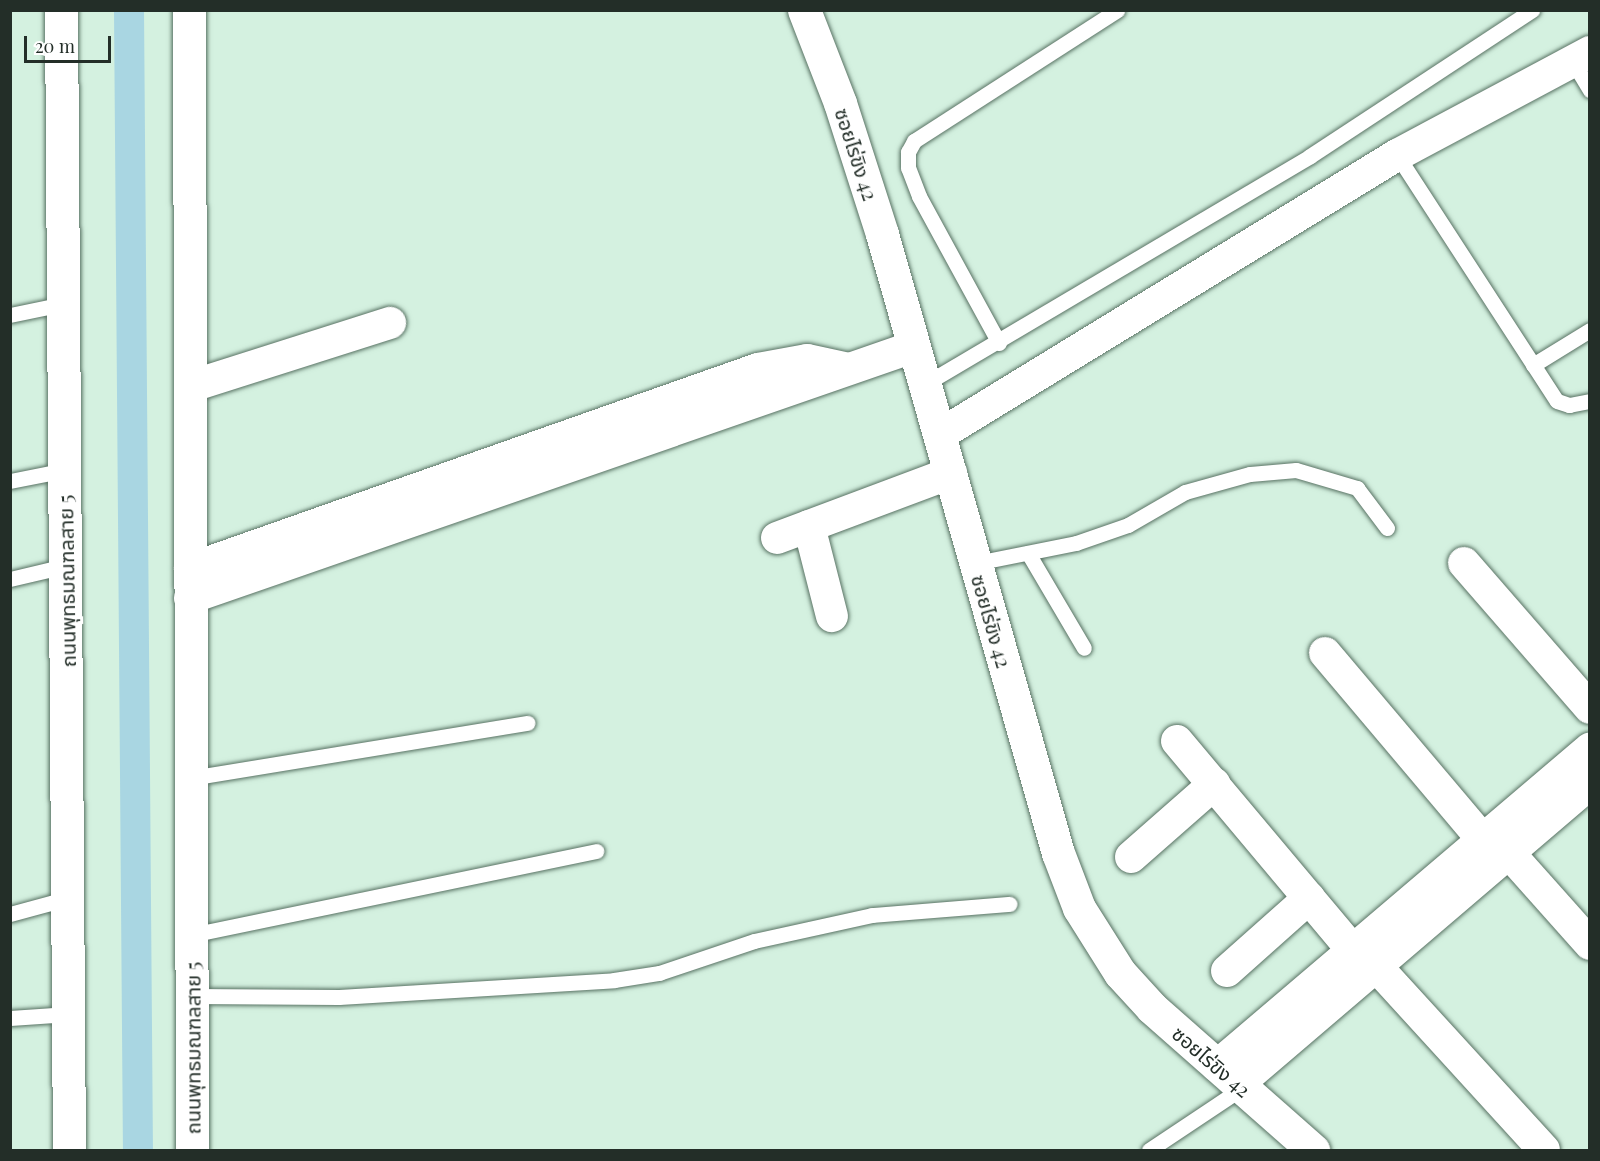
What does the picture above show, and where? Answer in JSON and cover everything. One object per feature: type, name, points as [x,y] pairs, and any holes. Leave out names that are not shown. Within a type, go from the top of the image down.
[{"type":"main road","name":"ถนนพุทธมณฑลสาย 5","points":[[61,10],[69,1150]]},
{"type":"main road","name":"ถนนพุทธมณฑลสาย 5","points":[[189,10],[192,386],[190,584],[192,1150]]},
{"type":"main road","name":"ซอยไร่ขิง 42","points":[[804,10],[843,114],[926,384],[1058,853],[1079,908],[1120,973],[1232,1079],[1313,1150]]},
{"type":"street","points":[[941,434],[1397,155],[1581,57]]},
{"type":"street","points":[[192,386],[390,323]]},
{"type":"street","points":[[190,584],[758,369],[807,360],[850,368],[913,347]]},
{"type":"street","points":[[777,538],[951,473]]},
{"type":"street","points":[[809,526],[832,616]]},
{"type":"street","points":[[1464,563],[1590,708]]},
{"type":"street","points":[[1325,653],[1496,846],[1590,944]]},
{"type":"street","points":[[1178,741],[1309,898],[1544,1150]]},
{"type":"street","points":[[1232,1079],[1364,958],[1496,846],[1590,749]]},
{"type":"street","points":[[1496,846],[1590,783]]},
{"type":"street","points":[[1131,857],[1214,784]]},
{"type":"street","points":[[1227,970],[1309,898]]},
{"type":"lane","points":[[999,343],[919,196],[908,168],[908,152],[914,141],[1117,10]]},
{"type":"lane","points":[[926,384],[999,343],[1310,156],[1532,10]]},
{"type":"lane","points":[[1581,57],[1590,90]]},
{"type":"lane","points":[[1397,155],[1557,401],[1569,405],[1590,401]]},
{"type":"lane","points":[[10,315],[63,304]]},
{"type":"lane","points":[[1533,365],[1590,330]]},
{"type":"lane","points":[[10,481],[65,470]]},
{"type":"lane","points":[[976,563],[1076,543],[1128,525],[1185,492],[1250,474],[1296,470],[1357,488],[1387,528]]},
{"type":"lane","points":[[1028,553],[1084,648]]},
{"type":"lane","points":[[10,579],[65,566]]},
{"type":"lane","points":[[191,778],[528,723]]},
{"type":"lane","points":[[191,934],[596,851]]},
{"type":"lane","points":[[10,914],[69,898]]},
{"type":"lane","points":[[191,996],[339,998],[614,980],[659,973],[754,941],[872,915],[1010,904]]},
{"type":"lane","points":[[10,1018],[69,1014]]},
{"type":"lane","points":[[1149,1150],[1232,1079]]},
{"type":"waterway","points":[[129,10],[138,1150]]}]
